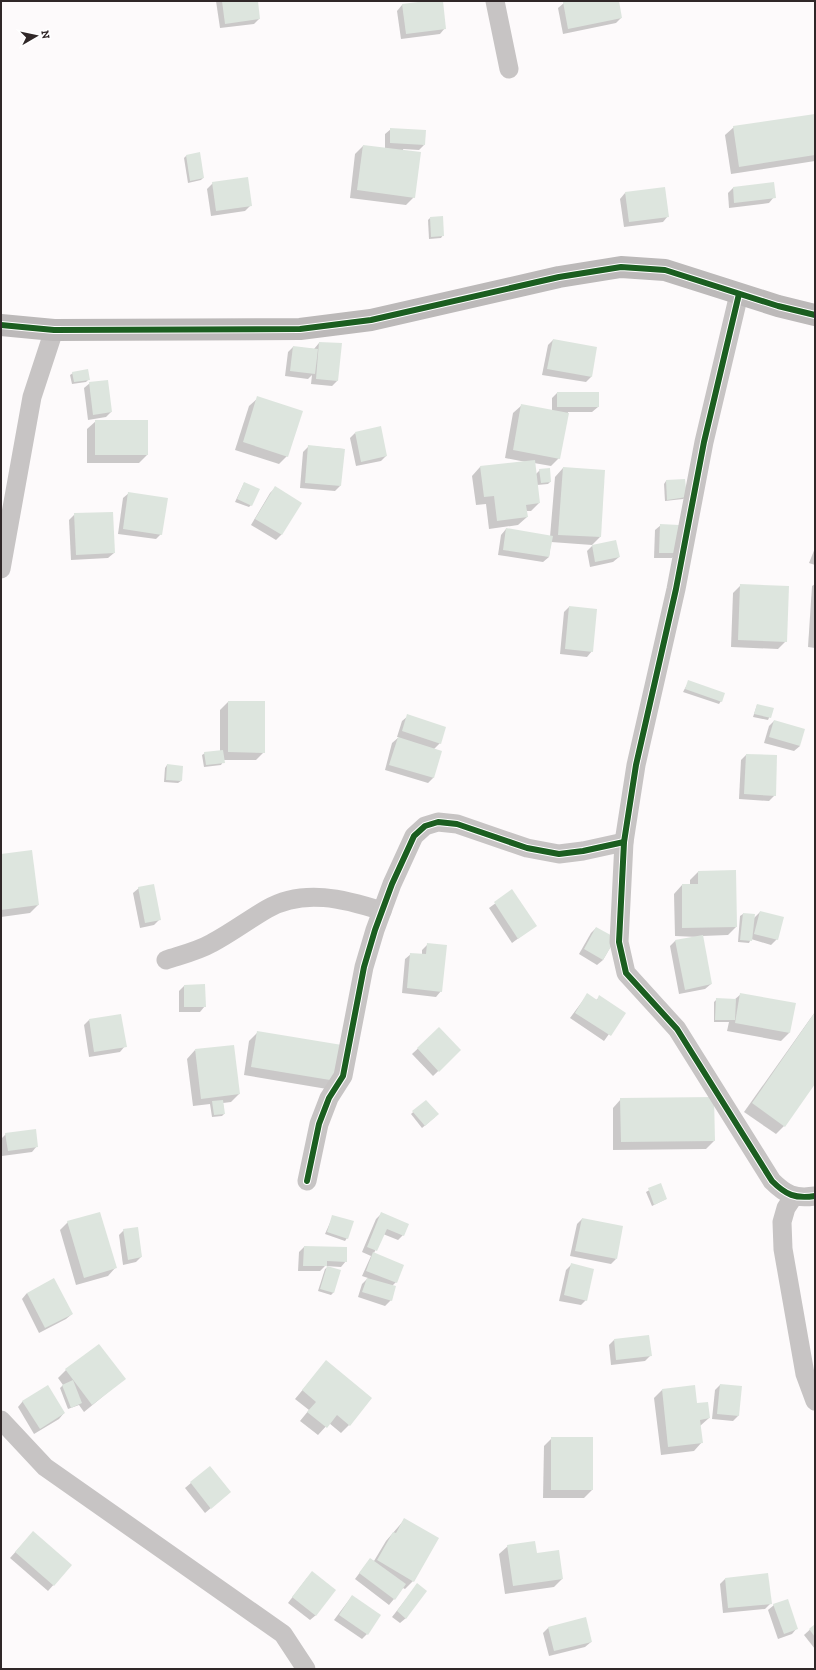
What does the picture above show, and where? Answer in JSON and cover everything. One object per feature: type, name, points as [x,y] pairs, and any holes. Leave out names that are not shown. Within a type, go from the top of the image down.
[{"type":"street","points":[[494,1],[510,69]]},
{"type":"street","points":[[1,325],[54,330],[300,329],[371,320],[558,277],[621,267],[665,270],[739,294],[815,315]]},
{"type":"street","points":[[739,294],[704,442],[676,589],[636,765],[624,842],[619,942],[626,973],[677,1029],[772,1181],[784,1192],[794,1196],[815,1196]]},
{"type":"street","points":[[1,569],[32,397],[54,330]]},
{"type":"street","points":[[306,1181],[320,1124],[329,1098],[343,1076],[364,967],[392,884],[414,836],[426,826],[438,822],[456,824],[527,848],[559,854],[583,851],[624,842]]},
{"type":"street","points":[[166,960],[211,944],[267,909],[287,900],[308,897],[335,898],[382,912]]},
{"type":"street","points":[[794,1196],[786,1208],[782,1222],[783,1249],[805,1374],[815,1401]]},
{"type":"street","points":[[1,1420],[45,1467],[283,1634],[306,1669]]},
{"type":"building","points":[[222,1],[258,1],[260,19],[225,24]]},
{"type":"building","points":[[426,1],[443,1],[446,29],[406,34],[402,4]]},
{"type":"building","points":[[619,1],[622,18],[568,29],[563,2]]},
{"type":"building","points":[[815,114],[815,155],[739,167],[733,126]]},
{"type":"building","points":[[390,128],[426,130],[425,145],[390,143]]},
{"type":"building","points":[[363,145],[421,152],[415,198],[357,190]]},
{"type":"building","points":[[200,152],[204,178],[190,181],[186,155]]},
{"type":"building","points":[[248,177],[252,206],[216,211],[212,182]]},
{"type":"building","points":[[774,182],[776,198],[734,203],[733,187]]},
{"type":"building","points":[[665,187],[669,217],[629,222],[625,192]]},
{"type":"building","points":[[443,216],[444,236],[431,237],[430,217]]},
{"type":"building","points":[[553,339],[597,347],[592,377],[547,369]]},
{"type":"building","points":[[319,342],[342,343],[338,381],[316,379]]},
{"type":"building","points":[[293,346],[318,349],[315,374],[290,371]]},
{"type":"building","points":[[88,369],[90,380],[74,382],[72,372]]},
{"type":"building","points":[[108,380],[112,412],[93,415],[89,382]]},
{"type":"building","points":[[557,392],[599,392],[599,407],[557,407]]},
{"type":"building","points":[[257,396],[303,411],[288,457],[243,442]]},
{"type":"building","points":[[521,404],[569,413],[560,459],[513,450]]},
{"type":"building","points":[[95,420],[148,420],[148,455],[95,455]]},
{"type":"building","points":[[381,426],[387,456],[361,462],[355,432]]},
{"type":"building","points":[[308,445],[345,449],[341,486],[305,483]]},
{"type":"building","points":[[535,460],[540,503],[526,505],[528,517],[497,521],[494,496],[484,497],[480,466]]},
{"type":"building","points":[[563,467],[605,470],[601,537],[558,535]]},
{"type":"building","points":[[550,468],[551,482],[541,483],[539,469]]},
{"type":"building","points":[[685,479],[687,497],[667,500],[666,480]]},
{"type":"building","points":[[244,482],[260,489],[252,506],[237,499]]},
{"type":"building","points":[[275,486],[302,503],[282,535],[255,519]]},
{"type":"building","points":[[128,492],[168,498],[162,535],[123,529]]},
{"type":"building","points":[[113,512],[115,553],[76,555],[74,513]]},
{"type":"building","points":[[660,524],[679,525],[678,553],[659,553]]},
{"type":"building","points":[[506,528],[553,536],[549,557],[503,550]]},
{"type":"building","points":[[616,540],[620,557],[595,562],[592,545]]},
{"type":"building","points":[[740,584],[789,586],[787,642],[738,640]]},
{"type":"building","points":[[569,606],[597,609],[593,652],[565,649]]},
{"type":"building","points":[[688,680],[725,693],[722,702],[685,689]]},
{"type":"building","points":[[228,701],[265,701],[265,753],[228,752]]},
{"type":"building","points":[[757,704],[774,708],[771,718],[754,714]]},
{"type":"building","points":[[407,714],[446,727],[441,744],[402,731]]},
{"type":"building","points":[[774,720],[805,729],[800,746],[769,737]]},
{"type":"building","points":[[398,737],[442,751],[434,778],[389,765]]},
{"type":"building","points":[[223,750],[225,763],[206,765],[204,752]]},
{"type":"building","points":[[746,754],[777,755],[776,796],[744,794]]},
{"type":"building","points":[[167,764],[183,766],[182,781],[166,780]]},
{"type":"building","points":[[32,850],[39,905],[1,910],[1,854]]},
{"type":"building","points":[[736,870],[737,927],[682,928],[682,884],[698,884],[698,871]]},
{"type":"building","points":[[154,884],[161,920],[145,923],[138,887]]},
{"type":"building","points":[[512,889],[537,926],[518,939],[494,902]]},
{"type":"building","points":[[760,911],[784,917],[778,940],[754,934]]},
{"type":"building","points":[[743,913],[755,914],[752,941],[740,940]]},
{"type":"building","points":[[596,927],[616,938],[603,960],[584,949]]},
{"type":"building","points":[[703,935],[712,984],[685,990],[675,940]]},
{"type":"building","points":[[427,943],[447,945],[442,992],[407,988],[410,953],[426,954]]},
{"type":"building","points":[[205,984],[206,1007],[184,1007],[184,985]]},
{"type":"building","points":[[587,993],[597,1000],[599,995],[626,1013],[611,1036],[575,1013]]},
{"type":"building","points":[[740,993],[796,1003],[790,1033],[735,1023]]},
{"type":"building","points":[[716,998],[736,999],[735,1020],[715,1020]]},
{"type":"building","points":[[815,1012],[815,1084],[785,1127],[752,1103]]},
{"type":"building","points":[[121,1014],[127,1047],[94,1052],[89,1019]]},
{"type":"building","points":[[439,1027],[461,1050],[439,1072],[417,1048]]},
{"type":"building","points":[[257,1031],[342,1045],[336,1081],[251,1067]]},
{"type":"building","points":[[234,1045],[240,1094],[201,1099],[195,1049]]},
{"type":"building","points":[[714,1097],[715,1141],[621,1142],[620,1098]]},
{"type":"building","points":[[223,1100],[225,1114],[214,1115],[212,1101]]},
{"type":"building","points":[[426,1100],[439,1114],[425,1126],[412,1111]]},
{"type":"building","points":[[36,1129],[38,1147],[8,1151],[5,1133]]},
{"type":"building","points":[[661,1183],[667,1199],[654,1205],[648,1188]]},
{"type":"building","points":[[100,1212],[117,1268],[84,1278],[67,1221]]},
{"type":"building","points":[[381,1212],[409,1224],[404,1236],[387,1229],[377,1251],[367,1247]]},
{"type":"building","points":[[332,1215],[354,1221],[348,1239],[327,1232]]},
{"type":"building","points":[[582,1218],[623,1226],[617,1259],[575,1251]]},
{"type":"building","points":[[138,1227],[142,1257],[128,1260],[123,1229]]},
{"type":"building","points":[[304,1246],[347,1247],[347,1262],[327,1261],[327,1266],[303,1266]]},
{"type":"building","points":[[373,1252],[404,1265],[397,1283],[366,1271]]},
{"type":"building","points":[[571,1263],[594,1269],[587,1301],[564,1295]]},
{"type":"building","points":[[327,1266],[341,1270],[334,1293],[320,1289]]},
{"type":"building","points":[[54,1278],[73,1314],[45,1328],[27,1293]]},
{"type":"building","points":[[367,1278],[396,1286],[392,1301],[362,1292]]},
{"type":"building","points":[[649,1335],[652,1356],[616,1360],[614,1339]]},
{"type":"building","points":[[99,1344],[126,1379],[92,1405],[65,1369]]},
{"type":"building","points":[[326,1360],[372,1398],[350,1426],[337,1415],[327,1428],[307,1412],[316,1402],[302,1390]]},
{"type":"building","points":[[73,1380],[82,1403],[71,1408],[62,1385]]},
{"type":"building","points":[[720,1384],[742,1386],[739,1416],[717,1414]]},
{"type":"building","points":[[48,1385],[65,1413],[40,1429],[22,1401]]},
{"type":"building","points":[[695,1385],[697,1403],[708,1402],[710,1418],[700,1420],[703,1443],[668,1447],[662,1389]]},
{"type":"building","points":[[551,1437],[593,1437],[593,1490],[551,1490]]},
{"type":"building","points":[[210,1466],[231,1492],[211,1509],[190,1482]]},
{"type":"building","points":[[404,1518],[439,1538],[414,1582],[377,1560],[393,1532],[396,1533]]},
{"type":"building","points":[[33,1531],[72,1565],[54,1586],[15,1552]]},
{"type":"building","points":[[535,1541],[537,1553],[559,1550],[563,1579],[513,1586],[507,1545]]},
{"type":"building","points":[[370,1558],[406,1584],[395,1600],[359,1573]]},
{"type":"building","points":[[312,1571],[336,1590],[316,1616],[292,1597]]},
{"type":"building","points":[[768,1573],[772,1604],[728,1608],[725,1578]]},
{"type":"building","points":[[417,1583],[427,1591],[406,1619],[397,1611]]},
{"type":"building","points":[[352,1595],[381,1615],[368,1635],[339,1615]]},
{"type":"building","points":[[788,1599],[798,1629],[784,1634],[773,1604]]},
{"type":"building","points":[[586,1617],[592,1642],[554,1651],[548,1627]]},
{"type":"building","points":[[815,1624],[815,1637],[809,1629]]},
{"type":"cycle path","points":[[1,325],[54,330],[300,329],[371,320],[559,277],[621,267],[665,270],[778,306],[815,315]]},
{"type":"cycle path","points":[[739,294],[704,442],[676,589],[636,765],[624,842],[619,942],[626,973],[677,1029],[772,1181],[786,1193],[791,1195],[802,1197],[815,1196]]},
{"type":"cycle path","points":[[307,1181],[319,1124],[329,1098],[343,1076],[364,967],[375,930],[392,884],[414,836],[425,826],[438,822],[457,824],[527,848],[559,854],[583,851],[624,842]]}]
